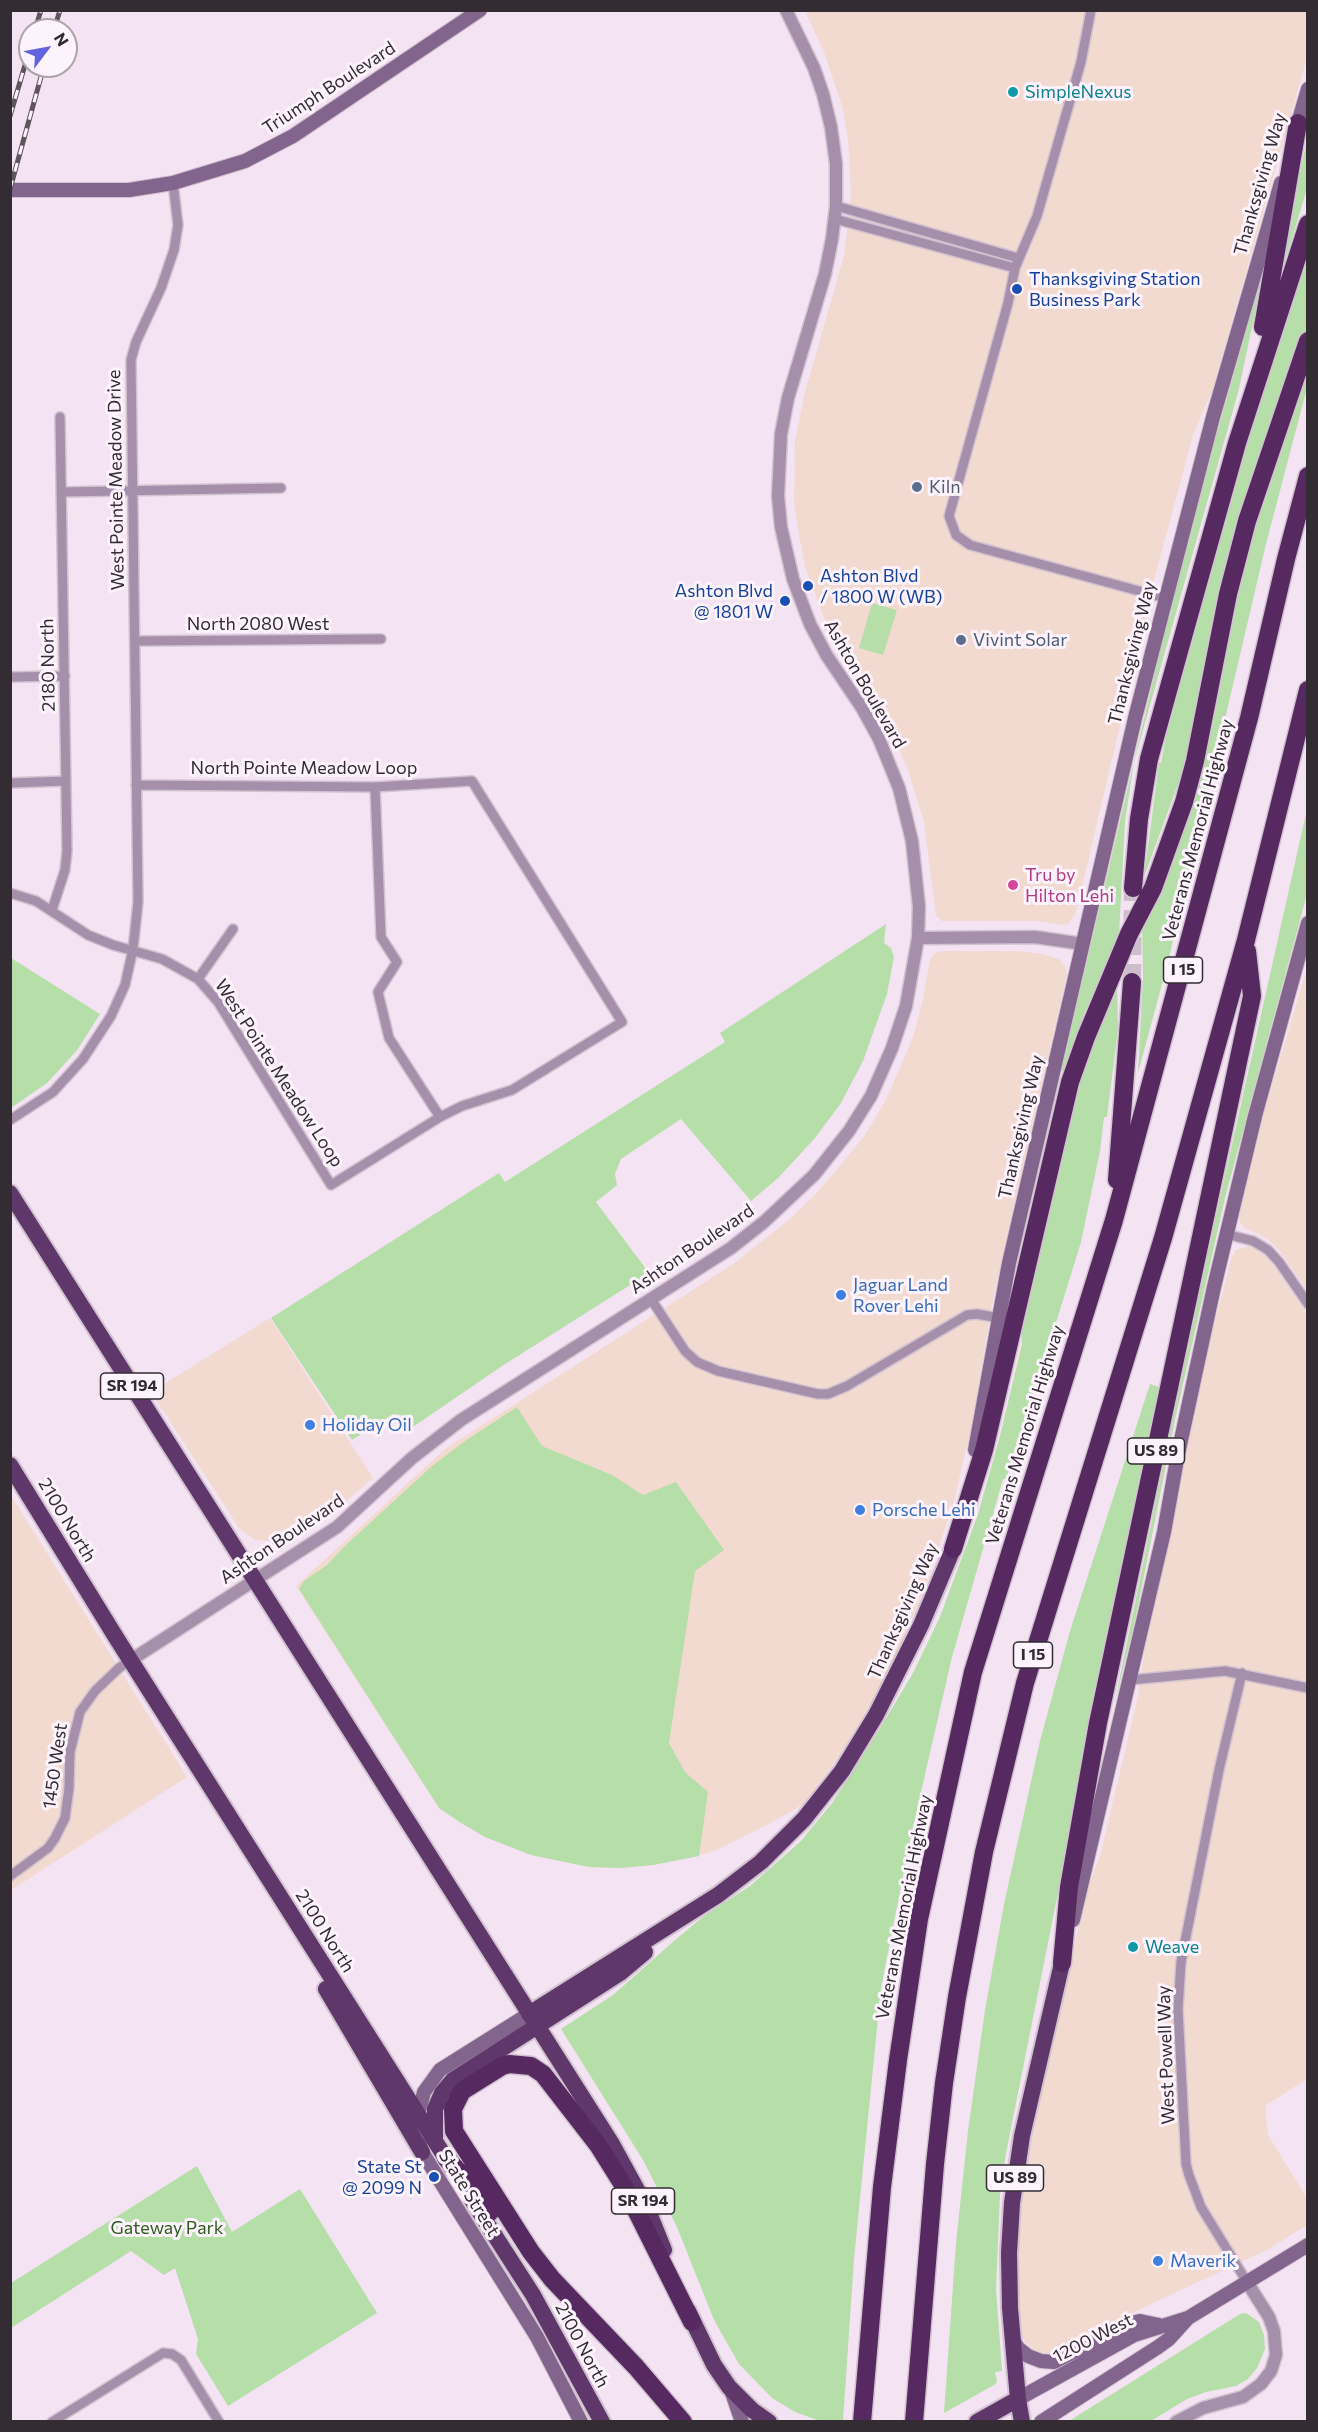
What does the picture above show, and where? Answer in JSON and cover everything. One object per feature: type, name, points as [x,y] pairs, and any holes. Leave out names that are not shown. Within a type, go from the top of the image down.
[{"type":"highway","points":[[1237,443],[1267,307],[1298,123]]},
{"type":"highway","points":[[1133,888],[1139,819],[1149,759],[1237,443],[1308,224]]},
{"type":"highway","points":[[953,1549],[984,1450],[1070,1082],[1086,1037],[1129,934],[1153,888],[1184,802],[1195,761],[1228,594],[1247,521],[1308,341]]},
{"type":"highway","name":"Veterans Memorial Highway","points":[[862,2421],[882,2187],[898,2060],[919,1919],[973,1672],[1114,1220],[1246,729],[1308,476]]},
{"type":"highway","name":"I 15","points":[[914,2421],[935,2164],[944,2083],[957,1997],[984,1852],[1025,1683],[1163,1238],[1246,940],[1308,690]]},
{"type":"highway","name":"US 89","points":[[1022,2421],[1011,2337],[1009,2253],[1016,2169],[1029,2102],[1062,1963],[1069,1887],[1098,1724],[1252,996],[1246,940]]},
{"type":"highway","points":[[1114,1220],[1132,982]]},
{"type":"highway","name":"SR 194","points":[[10,1193],[612,2144],[659,2236],[692,2322],[714,2365],[729,2387],[752,2410],[769,2421]]},
{"type":"highway","name":"2100 North","points":[[10,1465],[418,2115],[435,2152],[533,2295],[602,2421]]},
{"type":"highway","name":"Thanksgiving Way","points":[[435,2152],[433,2127],[435,2109],[447,2086],[459,2074],[533,2020],[621,1973],[669,1927],[718,1895],[761,1862],[824,1796],[854,1753],[892,1686],[953,1549]]},
{"type":"highway","points":[[275,1889],[318,1975],[435,2152],[473,2187],[506,2233],[534,2265],[552,2279]]},
{"type":"highway","points":[[683,2421],[636,2367],[552,2279],[531,2252],[457,2138],[452,2124],[453,2109],[462,2091],[509,2064],[524,2065],[543,2074],[598,2145],[638,2210],[692,2322]]},
{"type":"highway","points":[[977,2421],[1018,2398]]},
{"type":"main road","name":"Triumph Boulevard","points":[[10,189],[129,190],[173,183],[245,161],[293,136],[480,10]]},
{"type":"main road","name":"Thanksgiving Way","points":[[953,1549],[976,1445],[999,1318],[1083,944],[1165,598],[1213,417],[1308,89]]},
{"type":"main road","points":[[1062,1963],[1164,1532],[1178,1454],[1226,1234],[1255,1116],[1308,923]]},
{"type":"main road","points":[[418,2115],[424,2092],[440,2070],[533,2020]]},
{"type":"main road","name":"State Street","points":[[435,2152],[581,2421]]},
{"type":"main road","name":"1200 West","points":[[1018,2398],[1134,2335],[1188,2318],[1308,2245]]},
{"type":"main road","name":"1200 West","points":[[1041,2421],[1158,2347],[1188,2318]]},
{"type":"main road","points":[[1011,2337],[1018,2348],[1028,2356],[1041,2361],[1054,2362],[1128,2324],[1149,2322],[1161,2326]]},
{"type":"main road","points":[[729,2387],[742,2421]]},
{"type":"street","name":"Ashton Boulevard","points":[[131,1660],[337,1527],[412,1458],[444,1432],[731,1248],[764,1222],[814,1175],[849,1131],[871,1096],[902,1023],[918,938],[916,870],[908,822],[899,788],[879,739],[810,624],[793,579],[781,527],[778,496],[781,434],[793,380],[825,274],[836,206],[836,164],[831,127],[823,94],[810,59],[786,10]]},
{"type":"street","points":[[1091,10],[1082,62],[1039,208],[1016,263],[1008,303],[949,508],[953,530],[960,539],[970,545],[1165,598]]},
{"type":"street","name":"West Pointe Meadow Drive","points":[[10,1120],[53,1092],[83,1059],[111,1016],[125,985],[133,949],[138,913],[131,360],[136,342],[161,288],[174,250],[178,225],[173,183]]},
{"type":"street","points":[[836,206],[1016,263]]},
{"type":"street","points":[[835,219],[1016,263]]},
{"type":"street","name":"2180 North","points":[[51,910],[65,870],[65,676],[60,417]]},
{"type":"street","points":[[62,492],[281,488]]},
{"type":"street","name":"North 2080 West","points":[[135,641],[381,639]]},
{"type":"street","points":[[10,677],[65,676]]},
{"type":"street","points":[[10,783],[66,781]]},
{"type":"street","name":"North Pointe Meadow Loop","points":[[136,785],[375,787],[472,781],[622,1022],[512,1090],[462,1106],[440,1117]]},
{"type":"street","points":[[375,787],[381,937],[397,962],[378,992],[389,1038],[440,1117]]},
{"type":"street","name":"West Pointe Meadow Loop","points":[[10,893],[36,901],[88,935],[113,945],[162,958],[198,979],[218,1002],[331,1185],[440,1117]]},
{"type":"street","points":[[198,979],[233,929]]},
{"type":"street","points":[[918,938],[1035,937],[1083,944]]},
{"type":"street","points":[[1226,1234],[1253,1241],[1268,1251],[1279,1262],[1308,1304]]},
{"type":"street","points":[[651,1299],[685,1351],[697,1362],[718,1371],[818,1394],[828,1394],[847,1386],[967,1315],[977,1314],[999,1318]]},
{"type":"street","name":"1450 West","points":[[10,1876],[48,1848],[55,1838],[65,1818],[70,1752],[80,1712],[95,1691],[118,1668],[131,1660]]},
{"type":"street","points":[[1130,1680],[1212,1671],[1242,1673],[1308,1688]]},
{"type":"street","name":"West Powell Way","points":[[1242,1673],[1219,1770],[1181,1962],[1178,2009],[1189,2175],[1201,2207],[1247,2282]]},
{"type":"street","points":[[1176,2421],[1203,2408],[1243,2397],[1255,2389],[1271,2371],[1276,2355],[1275,2331],[1247,2282]]},
{"type":"street","points":[[52,2421],[163,2353],[172,2354],[181,2360],[219,2421]]},
{"type":"street","points":[[68,2412],[75,2421]]},
{"type":"shaded area","points":[[805,11],[1307,11],[1307,58],[1212,391],[1193,435],[1156,573],[1076,912],[1069,923],[1063,925],[1039,921],[942,921],[936,916],[924,822],[908,770],[886,719],[824,618],[805,567],[794,506],[795,441],[804,396],[844,256],[851,196],[848,138],[842,106],[824,52]]},
{"type":"shaded area","points":[[1020,951],[1042,954],[1059,959],[1065,966],[1067,974],[991,1309],[972,1424],[954,1501],[927,1583],[884,1681],[840,1755],[804,1804],[712,1852],[653,1865],[620,1868],[589,1867],[531,1855],[485,1837],[439,1808],[296,1586],[445,1449],[733,1264],[790,1219],[817,1193],[863,1138],[886,1100],[913,1037],[930,960],[936,952]]},
{"type":"shaded area","points":[[1307,968],[1307,1290],[1279,1250],[1266,1238],[1245,1228],[1239,1216],[1253,1150]]},
{"type":"shaded area","points":[[1249,1246],[1265,1256],[1274,1266],[1307,1314],[1307,2079],[1265,2106],[1268,2135],[1307,2198],[1307,2225],[1269,2249],[1136,2311],[1068,2348],[1050,2354],[1041,2353],[1025,2342],[1019,2326],[1017,2266],[1019,2223],[1029,2144],[1086,1894],[1101,1852],[1138,1696],[1145,1649],[1207,1352],[1232,1256],[1236,1250]]},
{"type":"shaded area","points":[[270,1318],[373,1478],[345,1502],[268,1541],[255,1540],[239,1528],[151,1392]]},
{"type":"shaded area","points":[[10,1494],[187,1777],[11,1890],[10,1890]]},
{"type":"green space","points":[[1307,139],[1307,189],[1276,290]]},
{"type":"green space","points":[[1307,234],[1307,329],[1276,412],[1181,776],[1144,877],[1159,763],[1161,763],[1171,709]]},
{"type":"green space","points":[[1266,260],[1239,389],[1134,762],[1125,821],[1119,934],[1084,1014],[1064,1071],[1061,1071],[1168,617],[1170,617],[1178,570]]},
{"type":"green space","points":[[1307,364],[1307,388],[1266,544],[1168,962],[1138,1073],[1143,977],[1142,922],[1245,547]]},
{"type":"green space","points":[[872,603],[897,610],[883,655],[859,648]]},
{"type":"green space","points":[[1307,809],[1307,894],[1225,1198],[1175,1420],[1135,1621],[1114,1706],[1195,1310]]},
{"type":"green space","points":[[886,924],[884,943],[891,948],[894,957],[887,994],[863,1061],[841,1103],[815,1138],[778,1178],[751,1201],[681,1119],[621,1159],[615,1174],[617,1185],[596,1202],[649,1273],[502,1366],[410,1429],[401,1415],[393,1414],[352,1440],[271,1318],[499,1173],[505,1182],[725,1042],[720,1033]]},
{"type":"green space","points":[[11,958],[100,1014],[78,1049],[47,1083],[11,1108]]},
{"type":"green space","points":[[1117,980],[1118,1029],[1107,1117],[1104,1117],[1100,1151],[1081,1242],[1028,1413],[1006,1479],[1003,1479],[952,1657],[910,1840],[881,1988],[854,2259],[843,2421],[820,2421],[795,2412],[772,2398],[739,2364],[714,2320],[677,2227],[643,2160],[561,2029],[613,1995],[704,1916],[750,1886],[801,1841],[832,1803],[913,1673],[940,1617],[978,1514],[1022,1344],[1021,1314],[1076,1085]]},
{"type":"green space","points":[[1150,1384],[1159,1387],[1006,2153],[1000,2194],[996,2289],[1002,2371],[995,2372],[997,2382],[994,2385],[944,2413],[956,2243],[968,2131],[985,2010],[1004,1904],[1040,1741],[1070,1631]]},
{"type":"green space","points":[[517,1407],[542,1446],[612,1475],[643,1495],[676,1482],[724,1550],[695,1571],[669,1743],[685,1772],[708,1792],[699,1856],[653,1865],[620,1868],[589,1867],[531,1855],[485,1837],[461,1823],[439,1808],[299,1589],[304,1581],[327,1565],[431,1467],[465,1441]]},
{"type":"green space","name":"Gateway Park","points":[[197,2166],[232,2232],[300,2189],[377,2313],[228,2406],[196,2354],[198,2339],[175,2268],[164,2275],[131,2251],[11,2328],[11,2283]]},
{"type":"green space","points":[[1246,2313],[1259,2322],[1264,2335],[1265,2349],[1257,2368],[1248,2379],[1236,2386],[1206,2392],[1187,2399],[1151,2421],[1069,2421],[1240,2314]]},
{"type":"tunnel","points":[[1132,982],[1133,888]]},
{"type":"railway","points":[[39,18],[41,10]]},
{"type":"railway","points":[[58,18],[60,10]]},
{"type":"railway","points":[[10,116],[21,78]]},
{"type":"railway","points":[[10,189],[41,78]]},
{"type":"place","name":"SimpleNexus","points":[[1013,92]]},
{"type":"place","name":"Thanksgiving Station Business Park","points":[[1017,289]]},
{"type":"place","name":"Kiln","points":[[917,487]]},
{"type":"place","name":"Ashton Blvd / 1800 W (WB)","points":[[808,586]]},
{"type":"place","name":"Ashton Blvd @ 1801 W","points":[[785,601]]},
{"type":"place","name":"Vivint Solar","points":[[961,640]]},
{"type":"place","name":"Tru by Hilton Lehi","points":[[1013,885]]},
{"type":"place","name":"Jaguar Land Rover Lehi","points":[[841,1295]]},
{"type":"place","name":"Holiday Oil","points":[[310,1425]]},
{"type":"place","name":"Porsche Lehi","points":[[860,1510]]},
{"type":"place","name":"Weave","points":[[1133,1947]]},
{"type":"place","name":"State St @ 2099 N","points":[[434,2177]]},
{"type":"place","name":"Maverik","points":[[1158,2261]]}]
